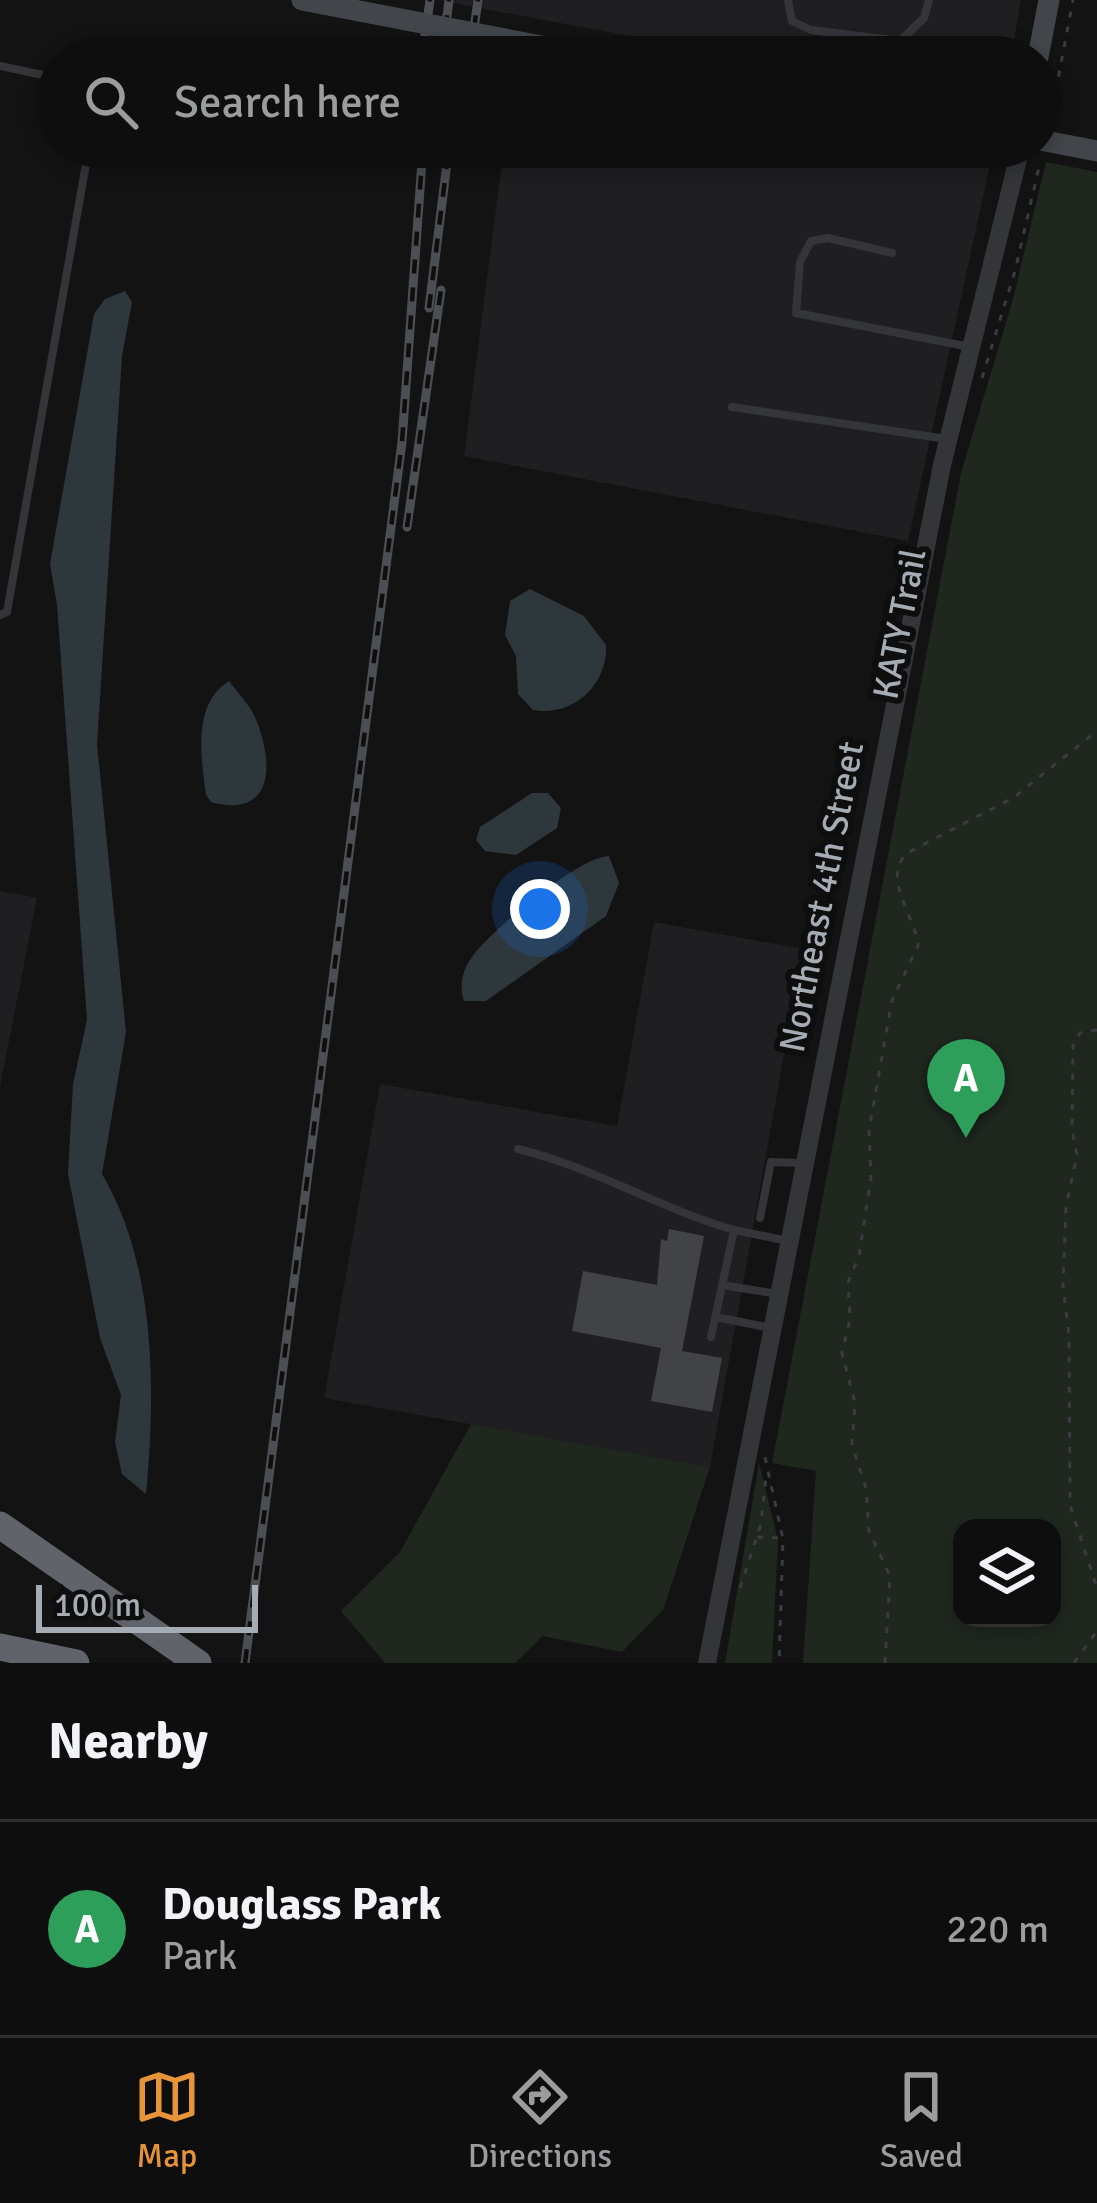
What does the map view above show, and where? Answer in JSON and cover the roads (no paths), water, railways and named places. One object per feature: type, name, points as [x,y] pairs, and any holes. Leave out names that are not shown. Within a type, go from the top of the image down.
[{"type":"highway","points":[[0,1525],[198,1663]]},
{"type":"highway","points":[[0,1647],[76,1663]]},
{"type":"main road","points":[[302,0],[489,36]]},
{"type":"main road","points":[[1043,36],[1049,0]]},
{"type":"main road","points":[[1061,144],[1097,151]]},
{"type":"street","name":"Northeast 4th Street","points":[[707,1663],[948,439],[1016,168]]},
{"type":"lane","points":[[788,0],[792,21],[811,30],[860,36]]},
{"type":"lane","points":[[905,36],[924,18],[929,0]]},
{"type":"lane","points":[[0,66],[36,74]]},
{"type":"lane","points":[[0,615],[7,612],[84,168]]},
{"type":"lane","points":[[892,253],[828,238],[811,241],[800,262],[796,313],[971,347]]},
{"type":"lane","points":[[732,407],[948,439]]},
{"type":"lane","points":[[518,1149],[576,1163],[622,1191],[734,1230],[789,1241]]},
{"type":"lane","points":[[760,1218],[771,1162],[805,1163]]},
{"type":"lane","points":[[711,1337],[734,1230]]},
{"type":"lane","points":[[722,1285],[779,1294]]},
{"type":"lane","points":[[716,1317],[773,1328]]},
{"type":"railway","points":[[425,36],[430,0]]},
{"type":"railway","points":[[445,36],[449,0]]},
{"type":"railway","points":[[473,36],[478,0]]},
{"type":"railway","points":[[245,1663],[402,442],[422,168]]},
{"type":"railway","points":[[429,308],[446,168]]},
{"type":"railway","points":[[407,527],[441,290]]},
{"type":"place","name":"Douglass Park","points":[[966,1138]]}]
